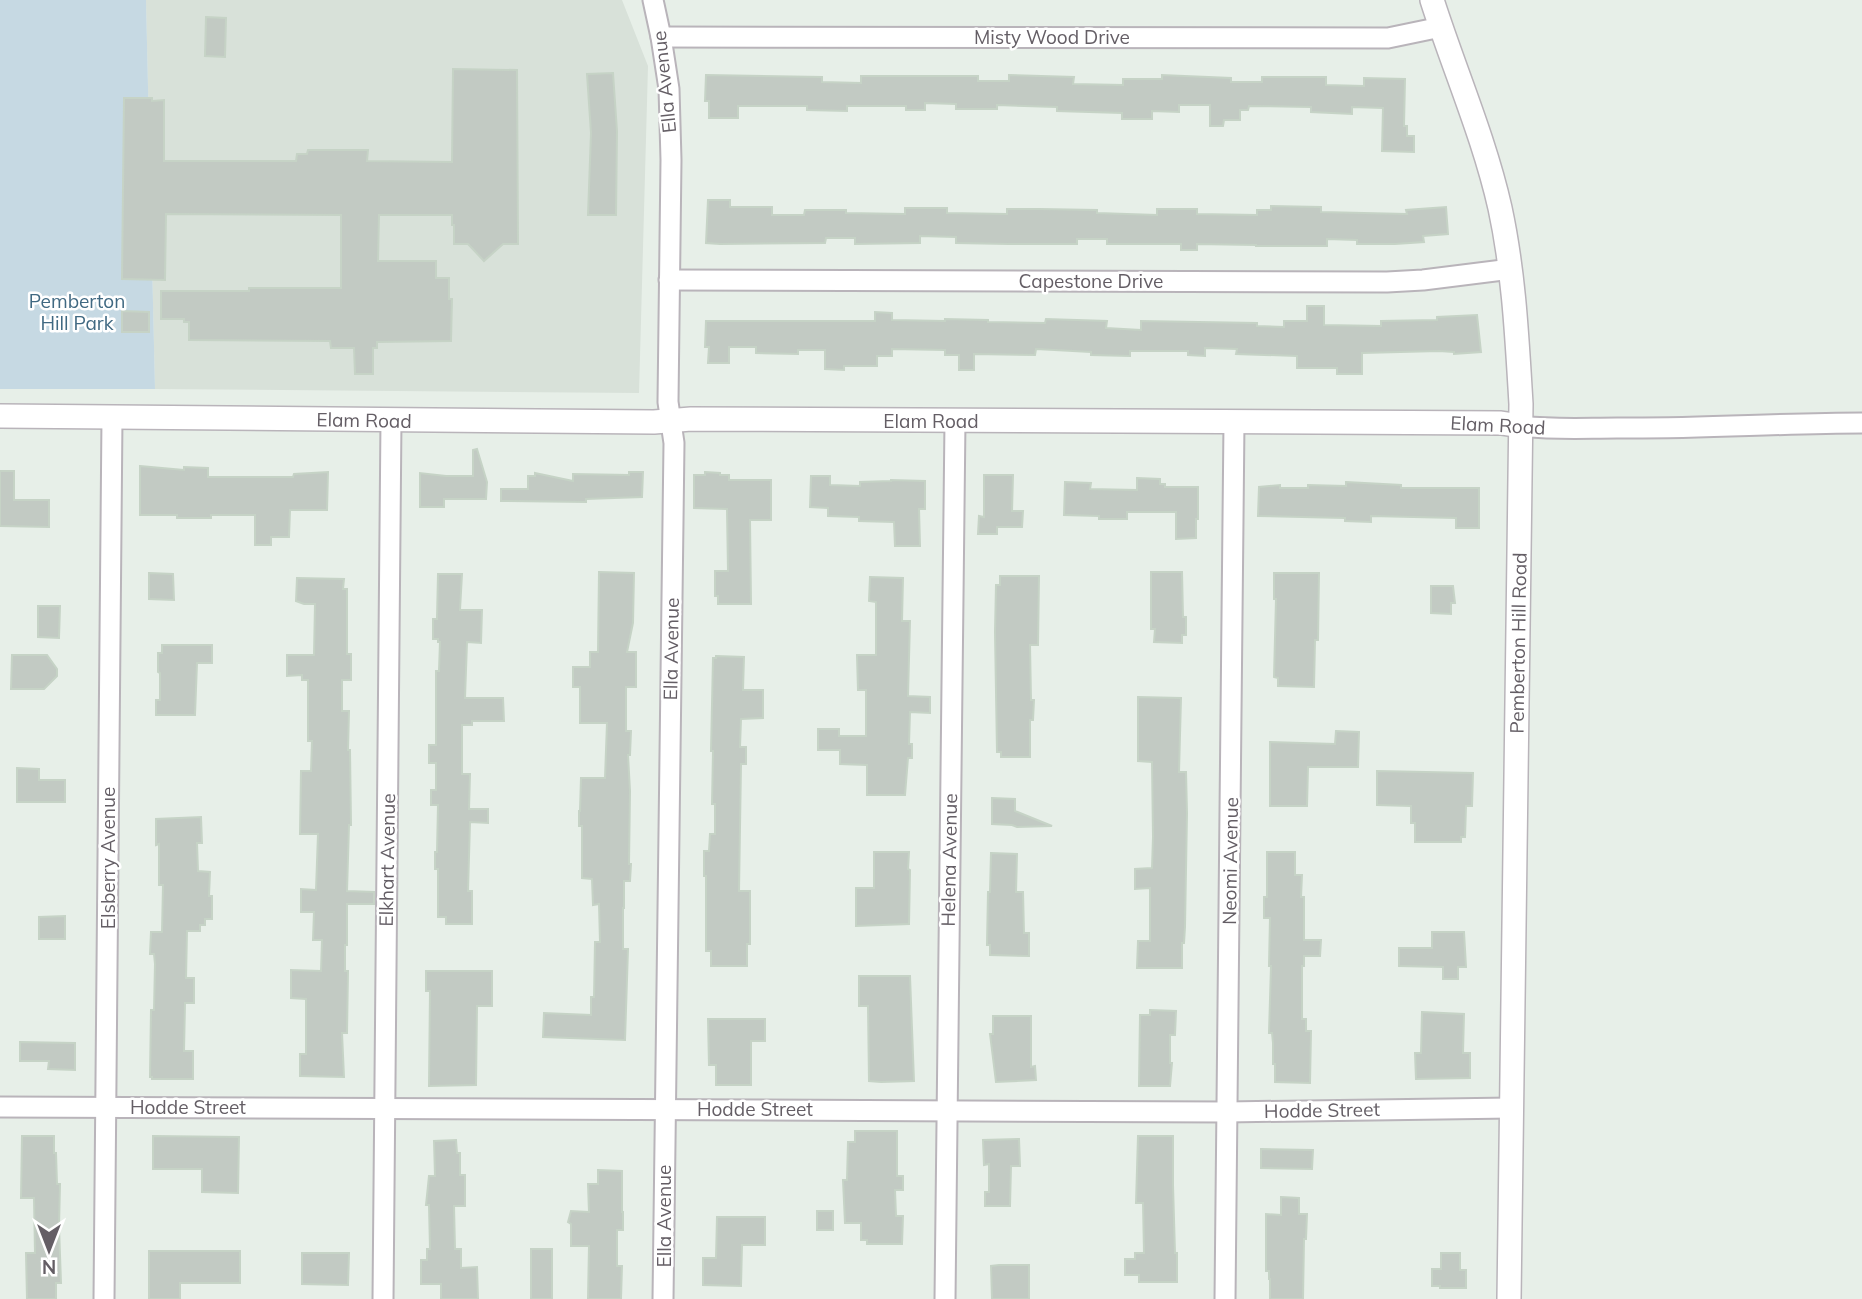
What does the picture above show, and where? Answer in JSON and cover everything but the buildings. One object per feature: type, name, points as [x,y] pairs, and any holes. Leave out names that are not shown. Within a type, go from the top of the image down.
[{"type":"street","name":"Ella Avenue","points":[[653,0],[668,89],[671,160],[668,402],[674,443],[663,1299]]},
{"type":"street","name":"Pemberton Hill Road","points":[[1432,0],[1482,143],[1499,206],[1511,269],[1521,426],[1509,1299]]},
{"type":"street","name":"Misty Wood Drive","points":[[661,37],[1388,38],[1441,27]]},
{"type":"street","name":"Capestone Drive","points":[[669,280],[1387,282],[1511,269]]},
{"type":"street","name":"Elam Road","points":[[0,416],[654,422],[705,419],[1502,423],[1541,428],[1862,423]]},
{"type":"street","name":"Elsberry Avenue","points":[[104,1299],[112,417]]},
{"type":"street","name":"Elkhart Avenue","points":[[383,1299],[391,420]]},
{"type":"street","name":"Helena Avenue","points":[[945,1299],[955,421]]},
{"type":"street","name":"Neomi Avenue","points":[[1225,1299],[1234,422]]},
{"type":"street","name":"Hodde Street","points":[[0,1107],[1227,1112],[1511,1108]]},
{"type":"shaded area","points":[[146,0],[622,0],[648,66],[639,393],[155,389]]},
{"type":"green space","name":"Pemberton Hill Park","points":[[0,0],[146,0],[155,389],[0,389]]}]
